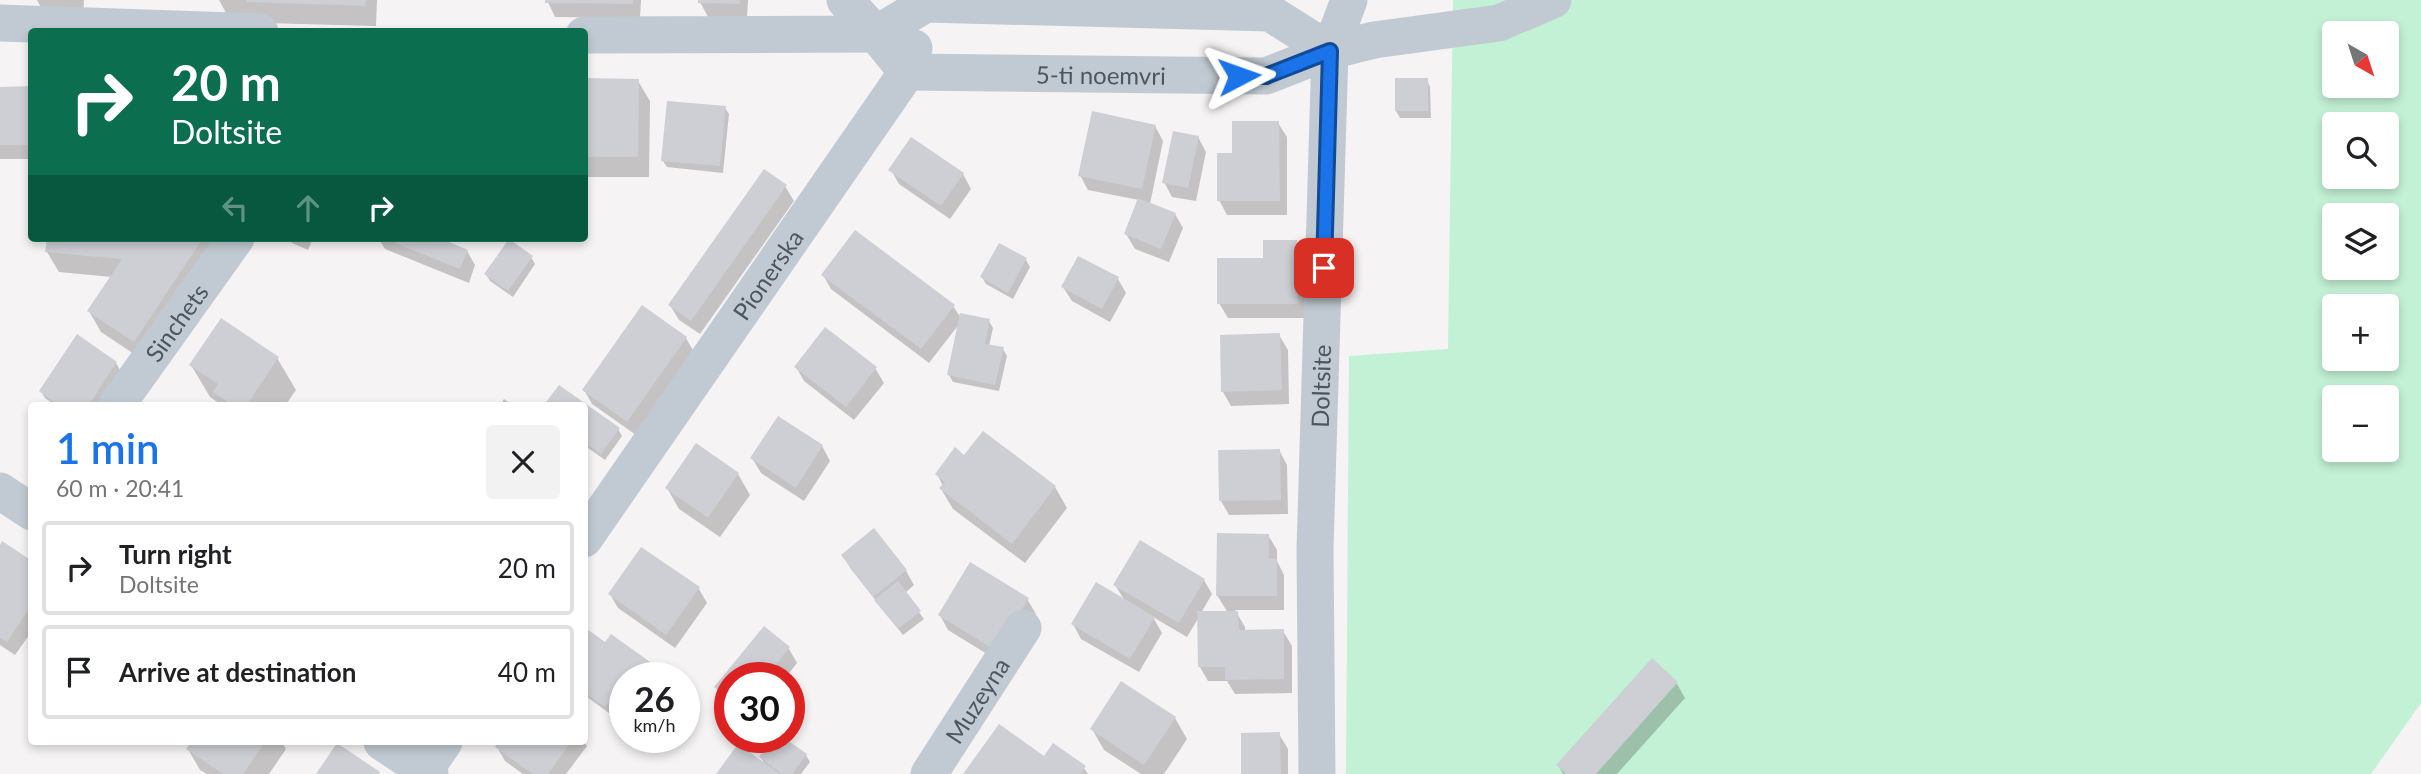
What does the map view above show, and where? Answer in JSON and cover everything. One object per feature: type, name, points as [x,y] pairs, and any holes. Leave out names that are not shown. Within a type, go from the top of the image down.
[{"type":"street","points":[[845,0],[907,72]]},
{"type":"street","name":"Doltsite","points":[[1317,774],[1315,549],[1330,51],[1349,0]]},
{"type":"street","name":"5-ti noemvri","points":[[907,72],[1266,76],[1330,51],[1374,40],[1499,23],[1553,0]]},
{"type":"street","points":[[588,35],[876,34],[927,2],[1270,13],[1330,51]]},
{"type":"street","name":"Pionerska","points":[[588,533],[907,72],[927,2]]},
{"type":"street","points":[[0,23],[144,28]]},
{"type":"street","name":"Sinchets","points":[[119,402],[233,242]]},
{"type":"street","points":[[0,491],[28,510]]},
{"type":"street","name":"Muzeyna","points":[[929,774],[1023,628]]},
{"type":"street","points":[[388,745],[430,765]]},
{"type":"green space","points":[[1453,0],[2421,0],[2421,703],[2371,774],[1346,774],[1349,356],[1448,349]]},
{"type":"building","points":[[247,0],[366,0],[365,6]]},
{"type":"building","points":[[545,0],[633,0],[633,4],[545,3]]},
{"type":"building","points":[[698,0],[740,0],[740,4],[698,3]]},
{"type":"building","points":[[588,78],[639,79],[638,157],[588,157]]},
{"type":"building","points":[[1395,78],[1428,78],[1428,111],[1395,111]]},
{"type":"building","points":[[28,86],[28,145],[0,145],[0,87]]},
{"type":"building","points":[[667,101],[726,106],[720,166],[661,161]]},
{"type":"building","points":[[1092,111],[1156,125],[1142,189],[1078,176]]},
{"type":"building","points":[[1232,121],[1279,121],[1280,201],[1217,201],[1217,153],[1232,153]]},
{"type":"building","points":[[1173,131],[1199,136],[1188,188],[1162,183]]},
{"type":"building","points":[[911,137],[964,173],[941,206],[888,170]]},
{"type":"building","points":[[764,169],[787,185],[691,321],[668,305]]},
{"type":"building","points":[[1138,198],[1176,213],[1161,249],[1124,234]]},
{"type":"building","points":[[855,230],[955,305],[921,349],[821,275]]},
{"type":"building","points":[[1263,240],[1297,240],[1298,304],[1217,304],[1217,258],[1263,258]]},
{"type":"building","points":[[46,242],[200,242],[134,342],[87,311],[122,259],[45,252]]},
{"type":"building","points":[[393,242],[449,242],[468,250],[460,269]]},
{"type":"building","points":[[507,242],[513,242],[533,256],[508,291],[484,274]]},
{"type":"building","points":[[999,243],[1027,258],[1008,293],[980,277]]},
{"type":"building","points":[[1078,256],[1119,277],[1102,309],[1061,287]]},
{"type":"building","points":[[642,305],[687,337],[627,422],[582,390]]},
{"type":"building","points":[[960,313],[990,319],[985,344],[1004,347],[995,385],[947,375]]},
{"type":"building","points":[[221,318],[279,357],[249,402],[228,402],[213,392],[218,384],[189,365]]},
{"type":"building","points":[[825,327],[877,367],[846,407],[794,367]]},
{"type":"building","points":[[1280,333],[1282,390],[1221,392],[1220,335]]},
{"type":"building","points":[[77,334],[117,362],[91,402],[54,402],[39,391]]},
{"type":"building","points":[[559,385],[583,402],[546,402]]},
{"type":"building","points":[[588,405],[620,428],[601,454],[588,446]]},
{"type":"building","points":[[778,416],[823,445],[796,488],[750,458]]},
{"type":"building","points":[[983,431],[1056,486],[1012,544],[939,488],[945,482],[935,474],[955,447],[964,455]]},
{"type":"building","points":[[696,443],[739,473],[708,518],[665,488]]},
{"type":"building","points":[[1280,449],[1281,500],[1219,501],[1218,450]]},
{"type":"building","points":[[874,528],[907,570],[873,597],[841,555]]},
{"type":"building","points":[[1217,533],[1269,534],[1269,558],[1277,559],[1277,596],[1216,596]]},
{"type":"building","points":[[1140,540],[1205,579],[1179,623],[1113,585]]},
{"type":"building","points":[[2,541],[28,558],[28,611],[7,642],[0,638]]},
{"type":"building","points":[[641,547],[700,587],[666,635],[608,594]]},
{"type":"building","points":[[970,562],[1029,598],[996,651],[938,615]]},
{"type":"building","points":[[898,581],[921,611],[898,629],[874,600]]},
{"type":"building","points":[[1096,582],[1155,617],[1130,659],[1071,624]]},
{"type":"building","points":[[1197,611],[1238,611],[1239,630],[1284,629],[1284,679],[1225,680],[1225,667],[1198,667]]},
{"type":"building","points":[[764,626],[790,647],[778,662],[734,662]]},
{"type":"building","points":[[588,630],[605,642],[611,634],[650,662],[609,662],[609,702],[605,707],[588,695]]},
{"type":"building","points":[[1652,658],[1678,682],[1596,774],[1566,774],[1556,765]]},
{"type":"building","points":[[1121,681],[1176,717],[1144,765],[1090,729]]},
{"type":"building","points":[[999,724],[1044,756],[1053,743],[1086,766],[1080,774],[963,774]]},
{"type":"building","points":[[1280,732],[1281,774],[1241,774],[1241,733]]},
{"type":"building","points":[[189,745],[263,745],[243,774],[223,774],[186,749]]},
{"type":"building","points":[[336,745],[340,745],[380,772],[379,774],[316,774]]},
{"type":"building","points":[[569,745],[548,774],[533,774],[495,747]]},
{"type":"building","points":[[731,753],[751,753],[780,774],[716,774]]},
{"type":"building","points":[[762,753],[807,754],[792,774],[782,774],[759,757]]},
{"type":"route","points":[[1239,76],[1266,76],[1330,51],[1324,268]]}]
